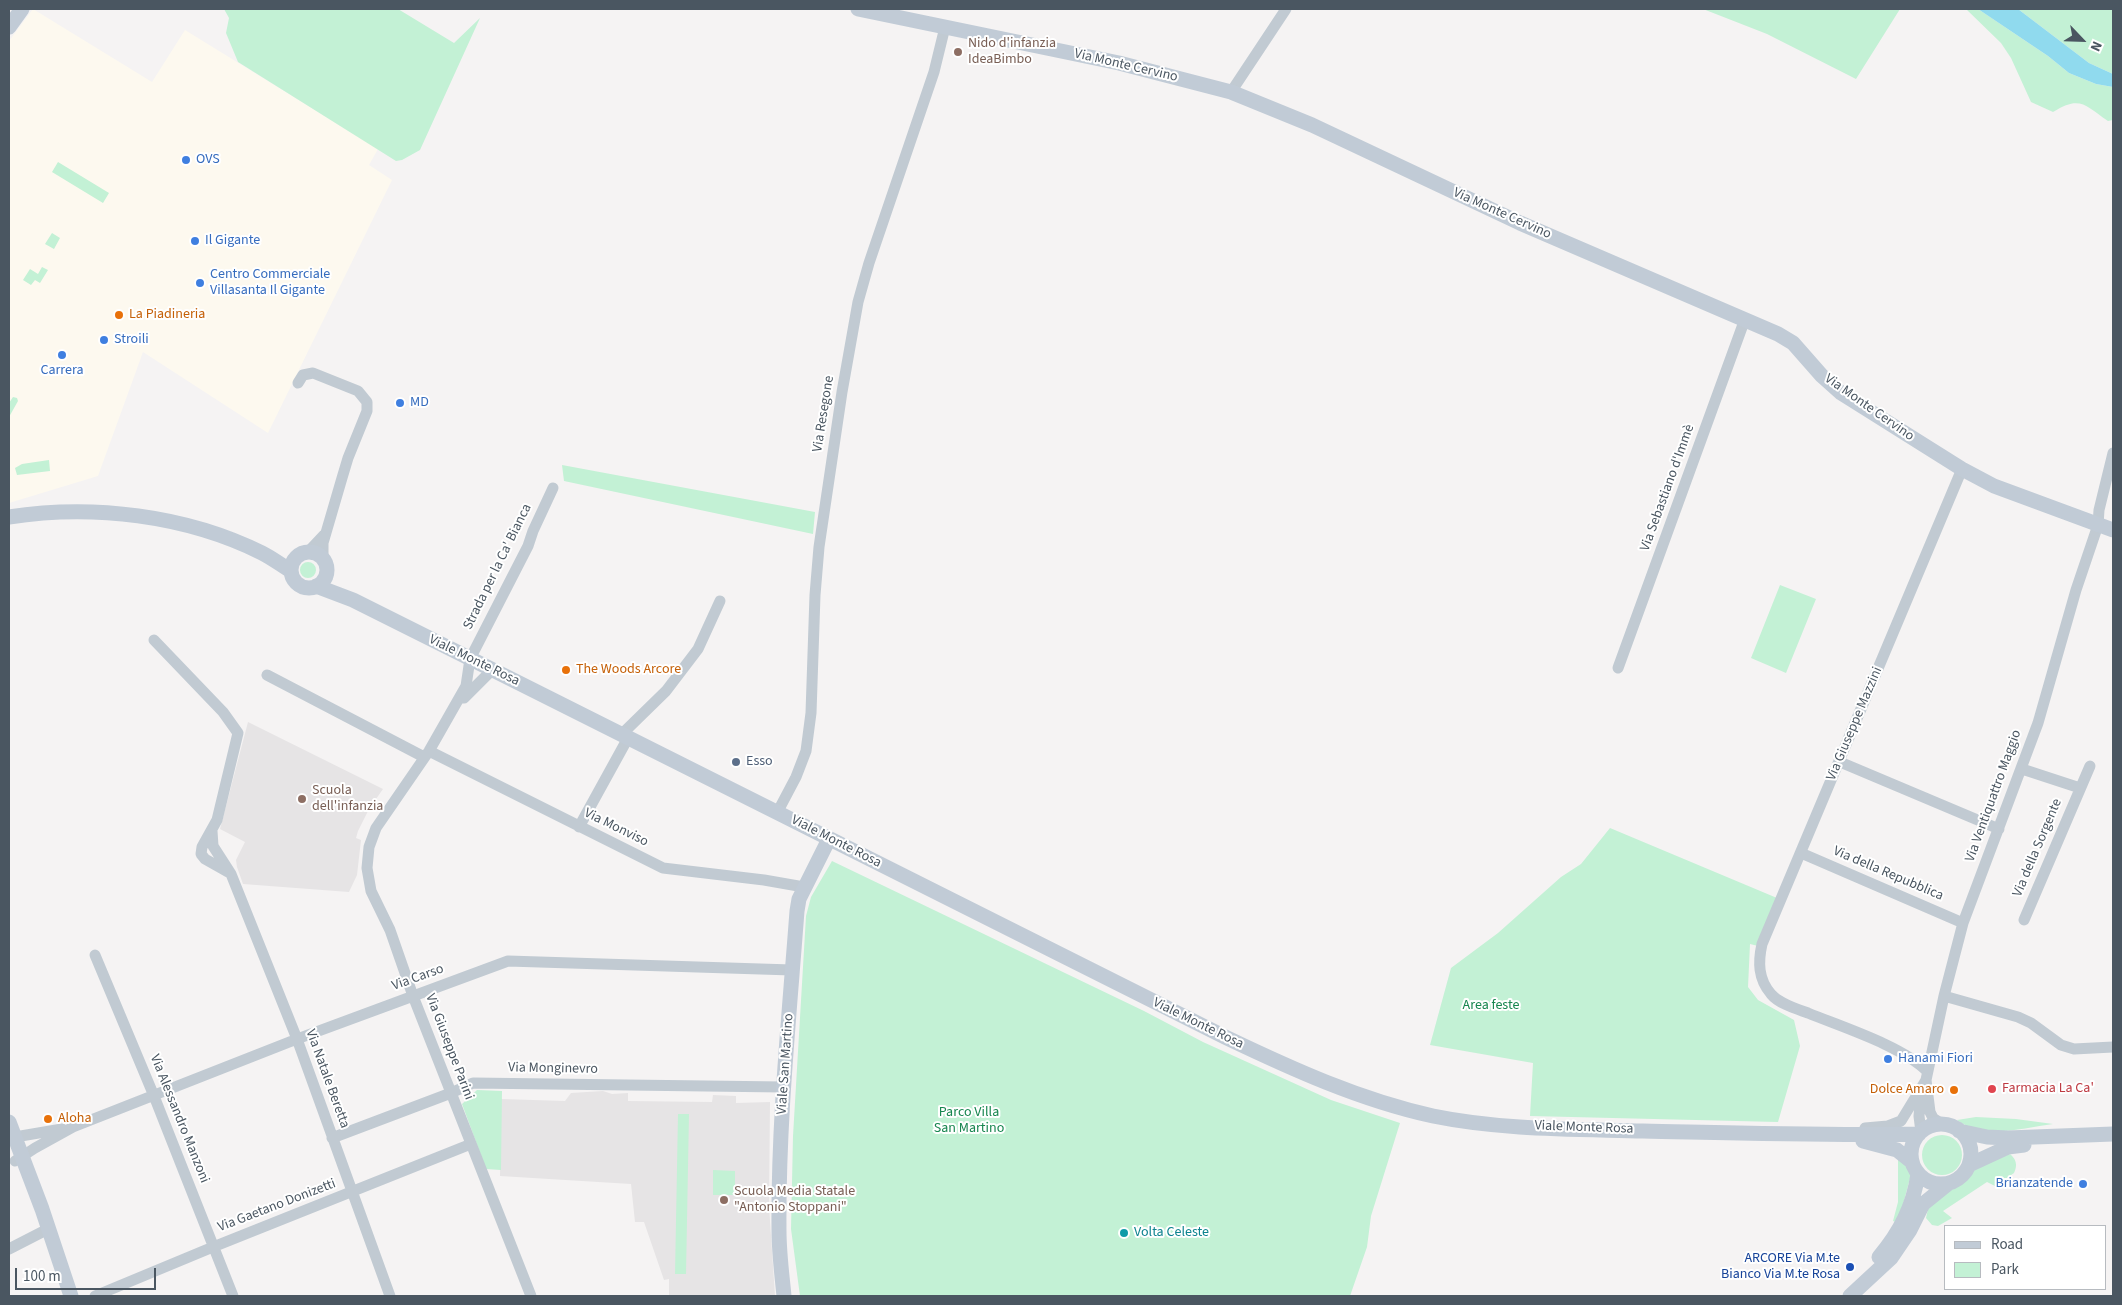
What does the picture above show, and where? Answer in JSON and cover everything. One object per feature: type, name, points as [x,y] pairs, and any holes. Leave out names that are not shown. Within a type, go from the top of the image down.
[{"type":"main road","points":[[9,27],[22,9]]},
{"type":"main road","name":"Via Monte Cervino","points":[[858,9],[1119,63],[1230,92],[1312,125],[1520,223],[1778,334],[1793,343],[1822,376],[1841,393],[1962,469],[1994,486],[2098,525]]},
{"type":"main road","name":"Viale Monte Rosa","points":[[9,517],[71,511],[98,511],[178,524],[262,553],[298,560],[319,555],[353,600]]},
{"type":"main road","points":[[2098,525],[2113,530]]},
{"type":"main road","name":"Viale Monte Rosa","points":[[298,560],[298,584],[306,588],[316,586],[353,600],[1224,1037],[1325,1082],[1387,1104],[1434,1116],[1508,1125],[1571,1129],[1832,1136],[1920,1133],[1935,1125],[1942,1124]]},
{"type":"main road","points":[[316,586],[323,580],[325,565]]},
{"type":"main road","name":"Viale San Martino","points":[[784,1296],[779,1234],[783,1087],[798,905],[804,887],[829,839]]},
{"type":"main road","points":[[9,1122],[11,1140],[44,1231],[71,1296]]},
{"type":"main road","points":[[1942,1124],[1959,1131],[1987,1137],[2083,1139],[2113,1144]]},
{"type":"main road","points":[[1850,1296],[1891,1258],[1910,1230],[1923,1204],[1964,1173],[1969,1165],[1970,1146],[1959,1131]]},
{"type":"main road","points":[[1840,1296],[1876,1260],[1907,1216],[1912,1202],[1915,1168],[1912,1146],[1920,1133]]},
{"type":"main road","points":[[1969,1165],[2008,1147],[2113,1134]]},
{"type":"main road","name":"Viale Monte Rosa","points":[[1832,1136],[1885,1146],[1902,1153],[1932,1183],[1949,1183]]},
{"type":"main road","points":[[44,1231],[60,1296]]},
{"type":"street","points":[[1230,92],[1286,9]]},
{"type":"street","name":"Via Resegone","points":[[777,813],[796,777],[806,751],[811,713],[815,595],[820,547],[840,401],[858,302],[869,263],[934,72],[945,27]]},
{"type":"street","name":"Via Sebastiano d'Immè","points":[[1618,668],[1746,320]]},
{"type":"street","points":[[298,383],[306,373],[313,373],[358,391],[364,396],[368,404],[348,458],[325,533],[322,552],[325,565]]},
{"type":"street","name":"Via Ventiquattro Maggio","points":[[1920,1133],[1919,1116],[1925,1080],[1963,923],[2022,769],[2040,714],[2076,590],[2098,525],[2099,510],[2113,453]]},
{"type":"street","name":"Via Giuseppe Mazzini","points":[[1925,1080],[1903,1053],[1790,1006],[1772,996],[1762,981],[1758,963],[1762,944],[1962,469]]},
{"type":"street","name":"Strada per la Ca' Bianca","points":[[470,659],[528,546],[552,488]]},
{"type":"street","points":[[298,560],[325,533]]},
{"type":"street","points":[[579,827],[625,736],[666,691],[698,649],[720,601]]},
{"type":"street","name":"Via Natale Beretta","points":[[154,640],[223,712],[238,733],[217,820],[212,832],[213,846],[231,874],[297,1039],[351,1193],[390,1296]]},
{"type":"street","name":"Via Giuseppe Parini","points":[[470,659],[466,686],[454,708],[427,754],[376,828],[370,847],[367,868],[371,891],[390,930],[413,996],[531,1296]]},
{"type":"street","name":"Via Giuseppe Parini","points":[[454,708],[492,670]]},
{"type":"street","name":"Via Monviso","points":[[266,675],[663,868],[764,880],[804,887]]},
{"type":"street","points":[[1840,762],[1999,829]]},
{"type":"street","name":"Via della Sorgente","points":[[2024,920],[2090,766]]},
{"type":"street","name":"Via della Sorgente","points":[[2022,769],[2080,788]]},
{"type":"street","name":"Via della Repubblica","points":[[1801,853],[1963,923]]},
{"type":"street","name":"Via Alessandro Manzoni","points":[[95,955],[154,1096],[233,1296]]},
{"type":"street","name":"Via Carso","points":[[11,1140],[73,1127],[297,1039],[508,960],[792,970]]},
{"type":"street","points":[[1944,996],[2031,1022],[2061,1045],[2074,1049],[2113,1047]]},
{"type":"street","name":"Via Ventiquattro Maggio","points":[[1832,1136],[1858,1129],[1896,1124],[1907,1112],[1925,1080]]},
{"type":"street","name":"Via Ventiquattro Maggio","points":[[1925,1080],[1930,1112],[1933,1118],[1942,1124]]},
{"type":"street","name":"Via Monginevro","points":[[332,1138],[451,1093],[472,1083],[783,1087]]},
{"type":"street","name":"Via Carso","points":[[19,1159],[73,1127]]},
{"type":"street","name":"Via Gaetano Donizetti","points":[[95,1296],[471,1144]]},
{"type":"street","points":[[9,1249],[44,1231]]},
{"type":"shaded area","points":[[33,9],[152,82],[185,30],[378,149],[369,165],[392,180],[268,433],[143,352],[98,476],[9,503],[9,41]]},
{"type":"shaded area","name":"Scuola dell'infanzia","points":[[248,722],[383,789],[369,809],[358,831],[356,838],[361,840],[357,875],[349,892],[243,884],[236,860],[245,842],[220,829]]},
{"type":"shaded area","points":[[603,1091],[612,1094],[628,1093],[628,1101],[712,1102],[713,1095],[736,1096],[736,1103],[770,1102],[769,1206],[775,1296],[669,1296],[669,1279],[664,1280],[644,1222],[635,1222],[631,1184],[500,1176],[501,1099],[565,1101],[571,1093]]},
{"type":"green space","points":[[224,9],[398,9],[454,43],[480,18],[420,150],[402,160],[396,161],[238,62],[226,33],[229,18]]},
{"type":"green space","points":[[1703,9],[1900,9],[1856,79],[1767,34]]},
{"type":"green space","points":[[1966,9],[1978,9],[2048,56],[2069,73],[2096,84],[2113,87],[2113,120],[2108,121],[2094,110],[2082,104],[2070,104],[2053,112],[2031,102],[2011,58],[2001,43]]},
{"type":"green space","points":[[2018,9],[2113,9],[2113,74],[2089,63]]},
{"type":"green space","points":[[58,162],[109,193],[103,203],[52,172]]},
{"type":"green space","points":[[52,233],[60,238],[54,249],[45,244]]},
{"type":"green space","points":[[42,267],[48,270],[40,283],[35,280],[31,285],[23,280],[30,269],[38,274]]},
{"type":"green space","points":[[13,397],[17,398],[18,401],[9,417],[9,403]]},
{"type":"green space","points":[[49,460],[50,471],[17,475],[15,468],[22,464]]},
{"type":"green space","points":[[562,465],[815,512],[813,534],[564,481]]},
{"type":"green space","points":[[308,562],[316,570],[308,578],[300,570]]},
{"type":"green space","points":[[1780,585],[1816,599],[1786,673],[1751,658]]},
{"type":"green space","name":"Area feste","points":[[1610,828],[1777,898],[1758,946],[1750,944],[1748,987],[1758,1000],[1794,1020],[1800,1046],[1778,1122],[1530,1116],[1533,1063],[1430,1045],[1451,968],[1498,933],[1561,877],[1581,864]]},
{"type":"green space","name":"Parco Villa San Martino","points":[[832,861],[1144,1011],[1203,1042],[1331,1100],[1400,1123],[1371,1216],[1367,1247],[1350,1296],[800,1296],[791,1229],[793,1136],[806,916],[811,897]]},
{"type":"green space","points":[[477,1090],[502,1091],[501,1170],[486,1169],[462,1104]]},
{"type":"green space","points":[[678,1114],[689,1114],[686,1274],[675,1274]]},
{"type":"green space","points":[[1976,1117],[2016,1119],[2053,1124],[2016,1130],[1991,1131],[1979,1130],[1957,1120]]},
{"type":"green space","points":[[1938,1135],[1946,1135],[1953,1138],[1959,1144],[1962,1155],[1959,1166],[1953,1172],[1946,1175],[1938,1175],[1931,1172],[1925,1166],[1922,1159],[1922,1151],[1925,1144],[1931,1138]]},
{"type":"green space","points":[[1898,1154],[1908,1162],[1912,1171],[1898,1223],[1893,1221],[1898,1202]]},
{"type":"green space","points":[[2010,1154],[2016,1162],[2014,1173],[1995,1186],[1987,1182],[1943,1211],[1952,1218],[1938,1226],[1932,1225],[1926,1218],[1928,1209],[1950,1189],[1961,1185],[1977,1167]]},
{"type":"green space","points":[[713,1170],[735,1171],[735,1195],[713,1195]]},
{"type":"water","points":[[1978,9],[2018,9],[2089,63],[2113,74],[2113,87],[2096,84],[2069,73],[2048,56]]},
{"type":"place","name":"Nido d'infanzia IdeaBimbo","points":[[958,52]]},
{"type":"place","name":"OVS","points":[[186,160]]},
{"type":"place","name":"Il Gigante","points":[[195,241]]},
{"type":"place","name":"Centro Commerciale Villasanta Il Gigante","points":[[200,283]]},
{"type":"place","name":"La Piadineria","points":[[119,315]]},
{"type":"place","name":"Stroili","points":[[104,340]]},
{"type":"place","name":"Carrera","points":[[62,355]]},
{"type":"place","name":"MD","points":[[400,403]]},
{"type":"place","name":"The Woods Arcore","points":[[566,670]]},
{"type":"place","name":"Esso","points":[[736,762]]},
{"type":"place","name":"Scuola dell'infanzia","points":[[302,799]]},
{"type":"place","name":"Hanami Fiori","points":[[1888,1059]]},
{"type":"place","name":"Farmacia La Ca'","points":[[1992,1089]]},
{"type":"place","name":"Dolce Amaro","points":[[1954,1090]]},
{"type":"place","name":"Aloha","points":[[48,1119]]},
{"type":"place","name":"Brianzatende","points":[[2083,1184]]},
{"type":"place","name":"Scuola Media Statale \"Antonio Stoppani\"","points":[[724,1200]]},
{"type":"place","name":"Volta Celeste","points":[[1124,1233]]},
{"type":"place","name":"ARCORE Via M.te Bianco Via M.te Rosa","points":[[1850,1267]]}]
